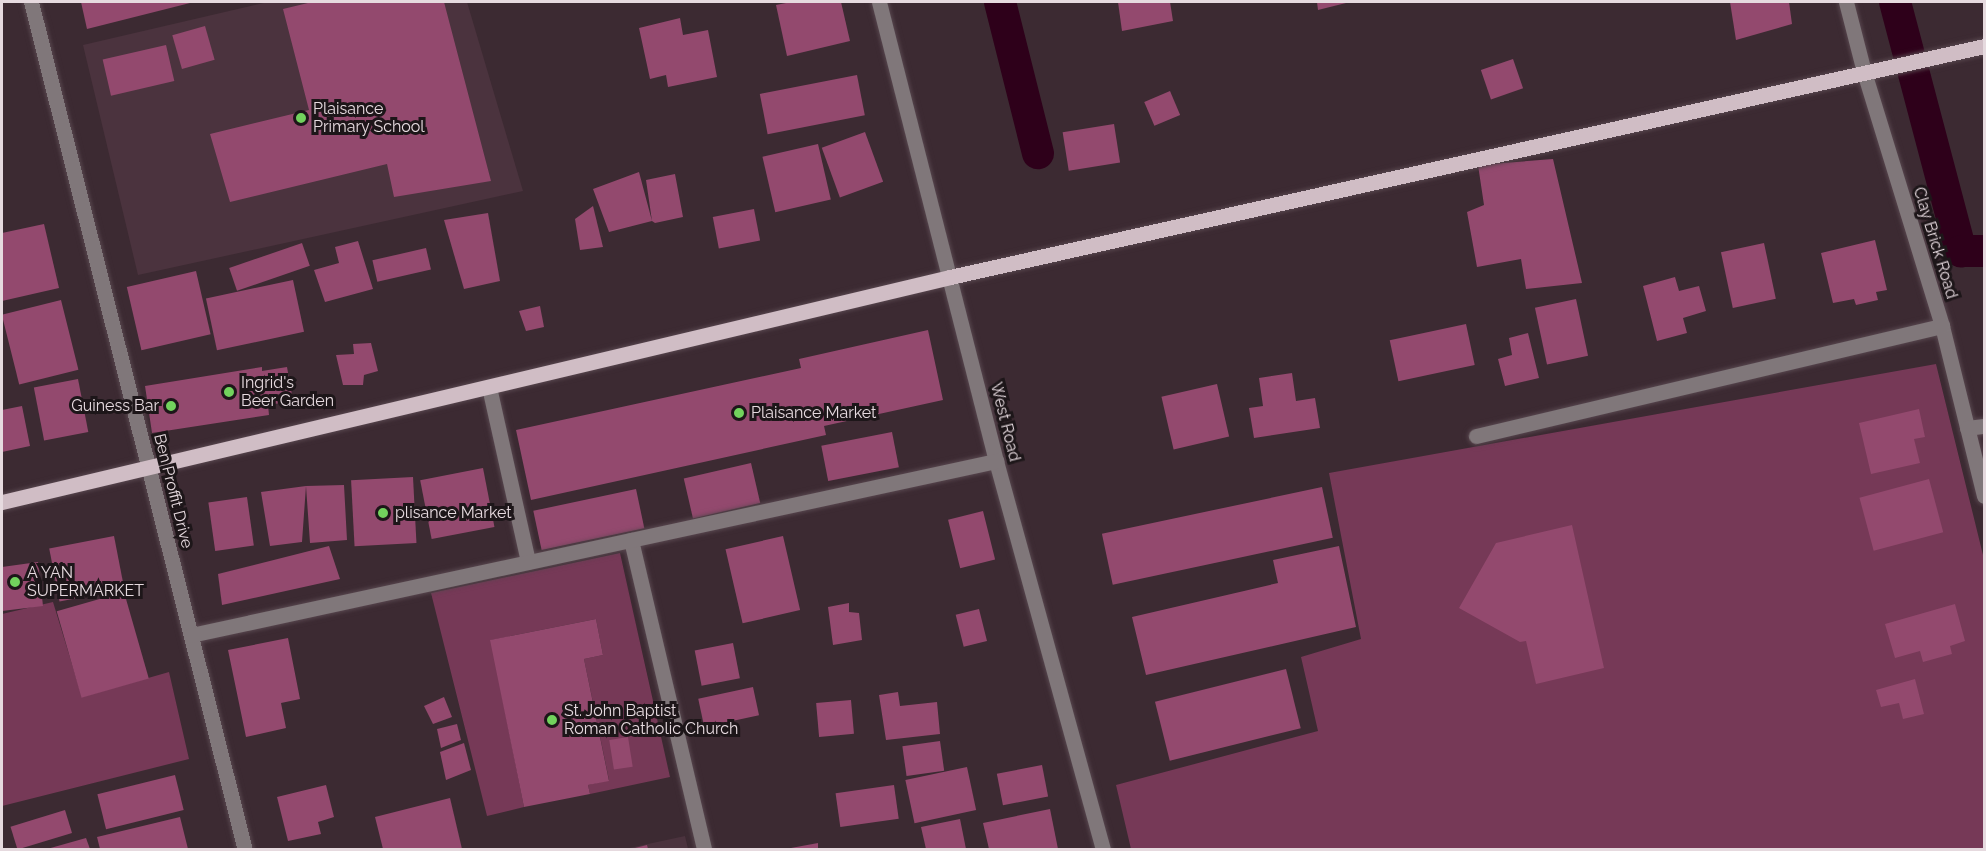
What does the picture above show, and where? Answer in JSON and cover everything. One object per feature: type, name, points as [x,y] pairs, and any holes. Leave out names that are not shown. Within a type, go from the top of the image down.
[{"type":"main road","points":[[2,502],[149,469],[950,277],[1984,46]]},
{"type":"street","name":"Ben Proffit Drive","points":[[31,2],[245,849]]},
{"type":"street","name":"West Road","points":[[879,2],[996,461],[1102,849]]},
{"type":"street","name":"Clay Brick Road","points":[[1846,2],[1864,72],[1942,326],[1984,496]]},
{"type":"street","points":[[1476,436],[1942,326]]},
{"type":"street","points":[[489,387],[528,562]]},
{"type":"street","points":[[1967,428],[1984,426]]},
{"type":"street","points":[[190,635],[996,461]]},
{"type":"street","points":[[631,540],[704,849]]},
{"type":"shaded area","name":"Plaisance Primary School","points":[[268,2],[467,2],[523,191],[138,275],[83,45]]},
{"type":"shaded area","points":[[1936,364],[1984,559],[1984,849],[1131,849],[1116,785],[1318,731],[1301,657],[1361,639],[1329,473]]},
{"type":"shaded area","points":[[620,553],[670,777],[590,794],[588,785],[609,780],[584,659],[603,655],[596,619],[491,640],[524,807],[487,816],[431,593]]},
{"type":"shaded area","points":[[53,602],[82,697],[169,672],[189,759],[2,806],[2,614]]},
{"type":"shaded area","points":[[685,836],[688,849],[620,850]]},
{"type":"building","points":[[81,2],[194,2],[87,29]]},
{"type":"building","points":[[312,2],[444,2],[491,181],[394,197],[387,164],[230,202],[210,134],[309,110],[283,9]]},
{"type":"building","points":[[791,2],[841,2],[850,41],[787,56],[776,5]]},
{"type":"building","points":[[1118,2],[1170,2],[1173,21],[1122,31]]},
{"type":"building","points":[[1317,2],[1350,2],[1318,10]]},
{"type":"building","points":[[1730,2],[1789,2],[1792,24],[1736,40]]},
{"type":"building","points":[[680,18],[683,35],[708,30],[717,77],[668,87],[666,75],[650,79],[639,28]]},
{"type":"building","points":[[205,26],[215,60],[182,69],[172,35]]},
{"type":"building","points":[[166,45],[174,81],[111,96],[103,60]]},
{"type":"building","points":[[1513,59],[1523,88],[1491,99],[1481,70]]},
{"type":"building","points":[[857,75],[865,115],[768,134],[760,94]]},
{"type":"building","points":[[1170,91],[1180,115],[1154,126],[1144,102]]},
{"type":"building","points":[[1114,124],[1120,163],[1069,171],[1063,132]]},
{"type":"building","points":[[865,132],[883,182],[840,198],[822,148]]},
{"type":"building","points":[[818,144],[831,200],[775,212],[762,157]]},
{"type":"building","points":[[1553,159],[1582,283],[1526,289],[1521,259],[1477,267],[1467,212],[1484,205],[1478,165]]},
{"type":"building","points":[[639,172],[652,221],[609,232],[593,189]]},
{"type":"building","points":[[675,174],[683,217],[655,223],[652,221],[646,180]]},
{"type":"building","points":[[593,206],[603,247],[580,250],[575,219]]},
{"type":"building","points":[[754,209],[760,240],[719,248],[713,217]]},
{"type":"building","points":[[488,213],[500,281],[464,289],[444,220]]},
{"type":"building","points":[[44,224],[59,288],[2,301],[2,233]]},
{"type":"building","points":[[1875,240],[1887,290],[1876,292],[1878,300],[1856,305],[1854,299],[1833,303],[1821,253]]},
{"type":"building","points":[[358,241],[373,289],[325,302],[314,270],[339,263],[335,247]]},
{"type":"building","points":[[302,243],[310,266],[237,291],[229,268]]},
{"type":"building","points":[[1764,243],[1776,299],[1733,308],[1721,252]]},
{"type":"building","points":[[426,248],[431,269],[377,282],[372,260]]},
{"type":"building","points":[[196,271],[211,334],[141,350],[127,287]]},
{"type":"building","points":[[1675,277],[1679,291],[1699,286],[1706,311],[1683,318],[1687,333],[1657,341],[1643,286]]},
{"type":"building","points":[[293,280],[304,332],[217,350],[206,299]]},
{"type":"building","points":[[1576,299],[1588,356],[1547,364],[1535,308]]},
{"type":"building","points":[[61,300],[78,370],[19,385],[2,315]]},
{"type":"building","points":[[540,306],[544,327],[526,331],[519,311]]},
{"type":"building","points":[[1466,324],[1475,365],[1398,381],[1390,340]]},
{"type":"building","name":"Plaisance Market","points":[[928,330],[943,400],[824,426],[826,435],[531,500],[516,430],[801,368],[799,359]]},
{"type":"building","points":[[1528,333],[1539,378],[1505,386],[1498,359],[1512,355],[1509,338]]},
{"type":"building","points":[[371,343],[378,371],[364,375],[363,385],[343,385],[336,355],[354,354],[353,344]]},
{"type":"building","points":[[262,367],[262,371],[287,367],[293,401],[268,405],[269,415],[152,433],[145,386]]},
{"type":"building","points":[[1292,373],[1296,401],[1315,398],[1320,428],[1254,438],[1249,408],[1263,406],[1259,378]]},
{"type":"building","points":[[78,379],[88,432],[44,441],[34,388]]},
{"type":"building","points":[[1217,384],[1229,437],[1174,449],[1161,397]]},
{"type":"building","points":[[22,406],[30,446],[2,452],[2,410]]},
{"type":"building","points":[[1919,409],[1925,437],[1914,439],[1920,463],[1871,474],[1859,423]]},
{"type":"building","points":[[892,432],[899,467],[828,481],[821,446]]},
{"type":"building","points":[[751,463],[760,503],[693,518],[684,479]]},
{"type":"building","points":[[483,468],[494,527],[432,539],[420,480]]},
{"type":"building","points":[[413,477],[416,543],[355,546],[351,480]]},
{"type":"building","points":[[1929,479],[1943,532],[1874,551],[1859,498]]},
{"type":"building","points":[[344,485],[347,540],[310,543],[306,486]]},
{"type":"building","points":[[306,486],[302,542],[270,546],[261,492]]},
{"type":"building","points":[[1322,487],[1333,538],[1113,585],[1102,534]]},
{"type":"building","points":[[636,489],[644,528],[542,550],[533,511]]},
{"type":"building","points":[[247,497],[254,546],[215,551],[208,502]]},
{"type":"building","points":[[983,511],[995,560],[960,568],[948,520]]},
{"type":"building","points":[[1572,525],[1604,668],[1536,684],[1526,641],[1520,642],[1459,608],[1496,543]]},
{"type":"building","points":[[114,536],[124,589],[60,602],[49,549]]},
{"type":"building","points":[[783,536],[800,610],[743,623],[726,549]]},
{"type":"building","points":[[329,546],[340,579],[222,605],[218,574]]},
{"type":"building","points":[[1339,546],[1356,627],[1146,675],[1132,617],[1278,583],[1273,560]]},
{"type":"building","points":[[38,562],[43,606],[2,611],[2,567]]},
{"type":"building","points":[[124,592],[149,679],[82,698],[57,611]]},
{"type":"building","points":[[849,603],[849,612],[859,613],[862,640],[833,645],[828,607]]},
{"type":"building","points":[[1955,604],[1965,641],[1950,646],[1952,654],[1923,662],[1920,651],[1895,658],[1885,624]]},
{"type":"building","points":[[979,609],[987,641],[964,647],[956,615]]},
{"type":"building","name":"St. John Baptist Roman Catholic Church","points":[[596,619],[603,655],[584,659],[609,781],[588,785],[590,794],[524,807],[490,640]]},
{"type":"building","points":[[288,638],[300,699],[281,703],[286,728],[246,737],[228,650]]},
{"type":"building","points":[[733,643],[740,678],[702,686],[695,650]]},
{"type":"building","points":[[1286,669],[1301,728],[1170,761],[1155,702]]},
{"type":"building","points":[[1915,679],[1924,714],[1903,719],[1899,703],[1881,707],[1876,690]]},
{"type":"building","points":[[753,687],[759,715],[704,727],[698,699]]},
{"type":"building","points":[[898,692],[900,706],[937,702],[940,734],[886,740],[879,695]]},
{"type":"building","points":[[444,697],[452,717],[433,724],[424,706]]},
{"type":"building","points":[[851,700],[854,734],[819,737],[816,703]]},
{"type":"building","points":[[457,724],[461,740],[441,748],[437,729]]},
{"type":"building","points":[[628,737],[633,767],[614,770],[609,740]]},
{"type":"building","points":[[940,741],[944,771],[907,776],[902,746]]},
{"type":"building","points":[[464,743],[471,770],[446,780],[440,752]]},
{"type":"building","points":[[1042,765],[1048,796],[1003,805],[997,774]]},
{"type":"building","points":[[967,767],[976,810],[915,823],[905,780]]},
{"type":"building","points":[[175,775],[184,810],[106,829],[97,794]]},
{"type":"building","points":[[326,785],[334,817],[318,822],[321,834],[288,841],[277,797]]},
{"type":"building","points":[[894,785],[899,819],[840,827],[836,793]]},
{"type":"building","points":[[450,798],[462,849],[383,849],[375,817]]},
{"type":"building","points":[[1050,809],[1058,849],[989,849],[983,823]]},
{"type":"building","points":[[65,810],[72,833],[18,850],[10,827]]},
{"type":"building","points":[[180,817],[188,849],[100,849],[97,837]]},
{"type":"building","points":[[960,819],[966,849],[926,849],[921,827]]},
{"type":"building","points":[[86,838],[90,849],[47,849]]},
{"type":"building","points":[[818,843],[818,849],[791,849],[791,848]]},
{"type":"building","points":[[647,845],[648,849],[631,849]]},
{"type":"waterway","points":[[1000,2],[1038,153]]},
{"type":"waterway","points":[[1895,2],[1961,251],[1984,251]]},
{"type":"place","name":"Plaisance Primary School","points":[[301,118]]},
{"type":"place","name":"Ingrid's Beer Garden","points":[[229,392]]},
{"type":"place","name":"Guiness Bar","points":[[171,406]]},
{"type":"place","name":"Plaisance Market","points":[[739,413]]},
{"type":"place","name":"plisance Market","points":[[383,513]]},
{"type":"place","name":"A YAN SUPERMARKET","points":[[15,582]]},
{"type":"place","name":"St. John Baptist Roman Catholic Church","points":[[552,720]]}]
